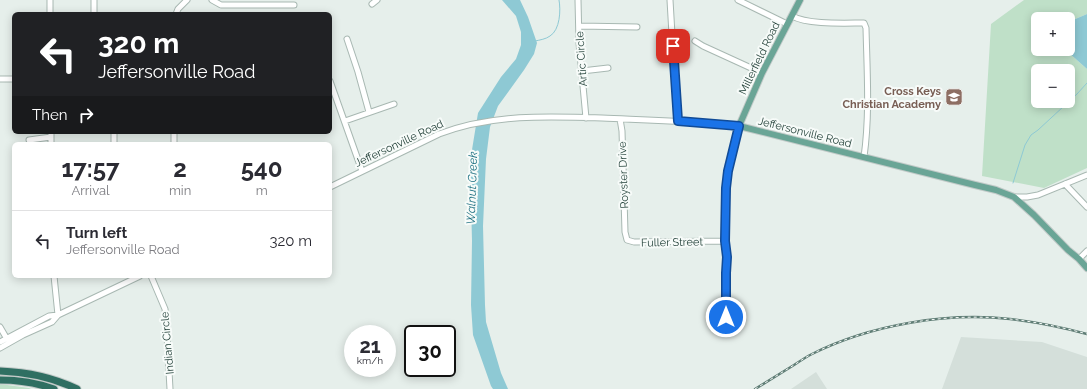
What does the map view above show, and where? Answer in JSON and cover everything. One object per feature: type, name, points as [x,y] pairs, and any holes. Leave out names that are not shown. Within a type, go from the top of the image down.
[{"type":"highway","points":[[2,371],[32,374],[65,383],[77,389]]},
{"type":"highway","points":[[0,380],[19,381],[54,389]]},
{"type":"main road","name":"Millerfield Road","points":[[739,126],[762,73],[800,0]]},
{"type":"main road","name":"Jeffersonville Road","points":[[739,126],[989,188],[1014,197],[1068,250],[1079,258],[1087,268]]},
{"type":"street","points":[[50,0],[50,12]]},
{"type":"street","points":[[94,0],[94,12]]},
{"type":"street","points":[[177,12],[187,0]]},
{"type":"street","points":[[212,0],[221,5],[294,5]]},
{"type":"street","points":[[372,4],[377,0]]},
{"type":"street","name":"Artic Circle","points":[[578,0],[586,118]]},
{"type":"street","points":[[670,0],[678,121]]},
{"type":"street","points":[[738,0],[787,24]]},
{"type":"street","points":[[792,16],[803,20],[864,23],[868,127],[864,157]]},
{"type":"street","points":[[579,26],[637,27]]},
{"type":"street","points":[[347,38],[369,112]]},
{"type":"street","points":[[695,41],[762,73]]},
{"type":"street","points":[[582,71],[608,68]]},
{"type":"street","points":[[0,80],[12,79]]},
{"type":"street","points":[[332,86],[362,171]]},
{"type":"street","points":[[345,121],[394,104]]},
{"type":"street","name":"Jeffersonville Road","points":[[332,186],[445,132],[494,120],[518,117],[586,118],[678,121],[739,126]]},
{"type":"street","name":"Royster Drive","points":[[620,119],[622,131],[625,232]]},
{"type":"street","points":[[724,330],[726,317],[727,257],[725,241],[726,188],[728,171],[739,126]]},
{"type":"street","points":[[29,140],[51,134]]},
{"type":"street","points":[[1014,197],[1038,195],[1087,175]]},
{"type":"street","points":[[1065,184],[1087,207]]},
{"type":"street","name":"Fuller Street","points":[[625,232],[627,240],[634,242],[725,241]]},
{"type":"street","points":[[1079,258],[1087,251]]},
{"type":"street","points":[[0,348],[23,335],[52,322],[58,315],[54,278]]},
{"type":"street","points":[[0,342],[49,316],[58,315],[134,278]]},
{"type":"street","name":"Indian Circle","points":[[152,278],[165,309],[170,389]]},
{"type":"street","points":[[0,326],[7,339]]},
{"type":"shaded area","points":[[961,337],[1042,342],[1087,357],[1087,389],[942,389]]},
{"type":"shaded area","points":[[816,372],[827,389],[791,389]]},
{"type":"green space","points":[[1024,0],[1087,0],[1087,14],[1075,19],[1075,12],[1031,12],[1031,56],[1072,56],[1087,69],[1087,168],[1044,188],[982,176],[991,24]]},
{"type":"green space","points":[[0,384],[29,388],[31,389],[0,389]]},
{"type":"water","name":"Walnut Creek","points":[[502,0],[520,0],[537,43],[534,54],[498,106],[490,127],[486,159],[483,226],[486,322],[501,373],[508,389],[493,389],[473,335],[471,305],[472,241],[470,162],[478,113],[501,77],[516,59],[521,45],[521,32],[516,16]]},
{"type":"water","points":[[1087,14],[1087,69],[1072,56],[1075,56],[1075,19]]},
{"type":"waterway","points":[[535,41],[548,37],[556,29],[560,14],[559,0]]},
{"type":"waterway","points":[[1013,183],[1025,145],[1031,135],[1077,94],[1087,83]]},
{"type":"railway","points":[[755,389],[808,356],[835,344],[858,335],[909,323],[960,317],[985,317],[1029,322],[1087,334]]},
{"type":"place","name":"Cross Keys Christian Academy","points":[[954,97]]},
{"type":"route","points":[[673,46],[678,121],[739,126],[728,171],[726,188],[726,317]]}]
